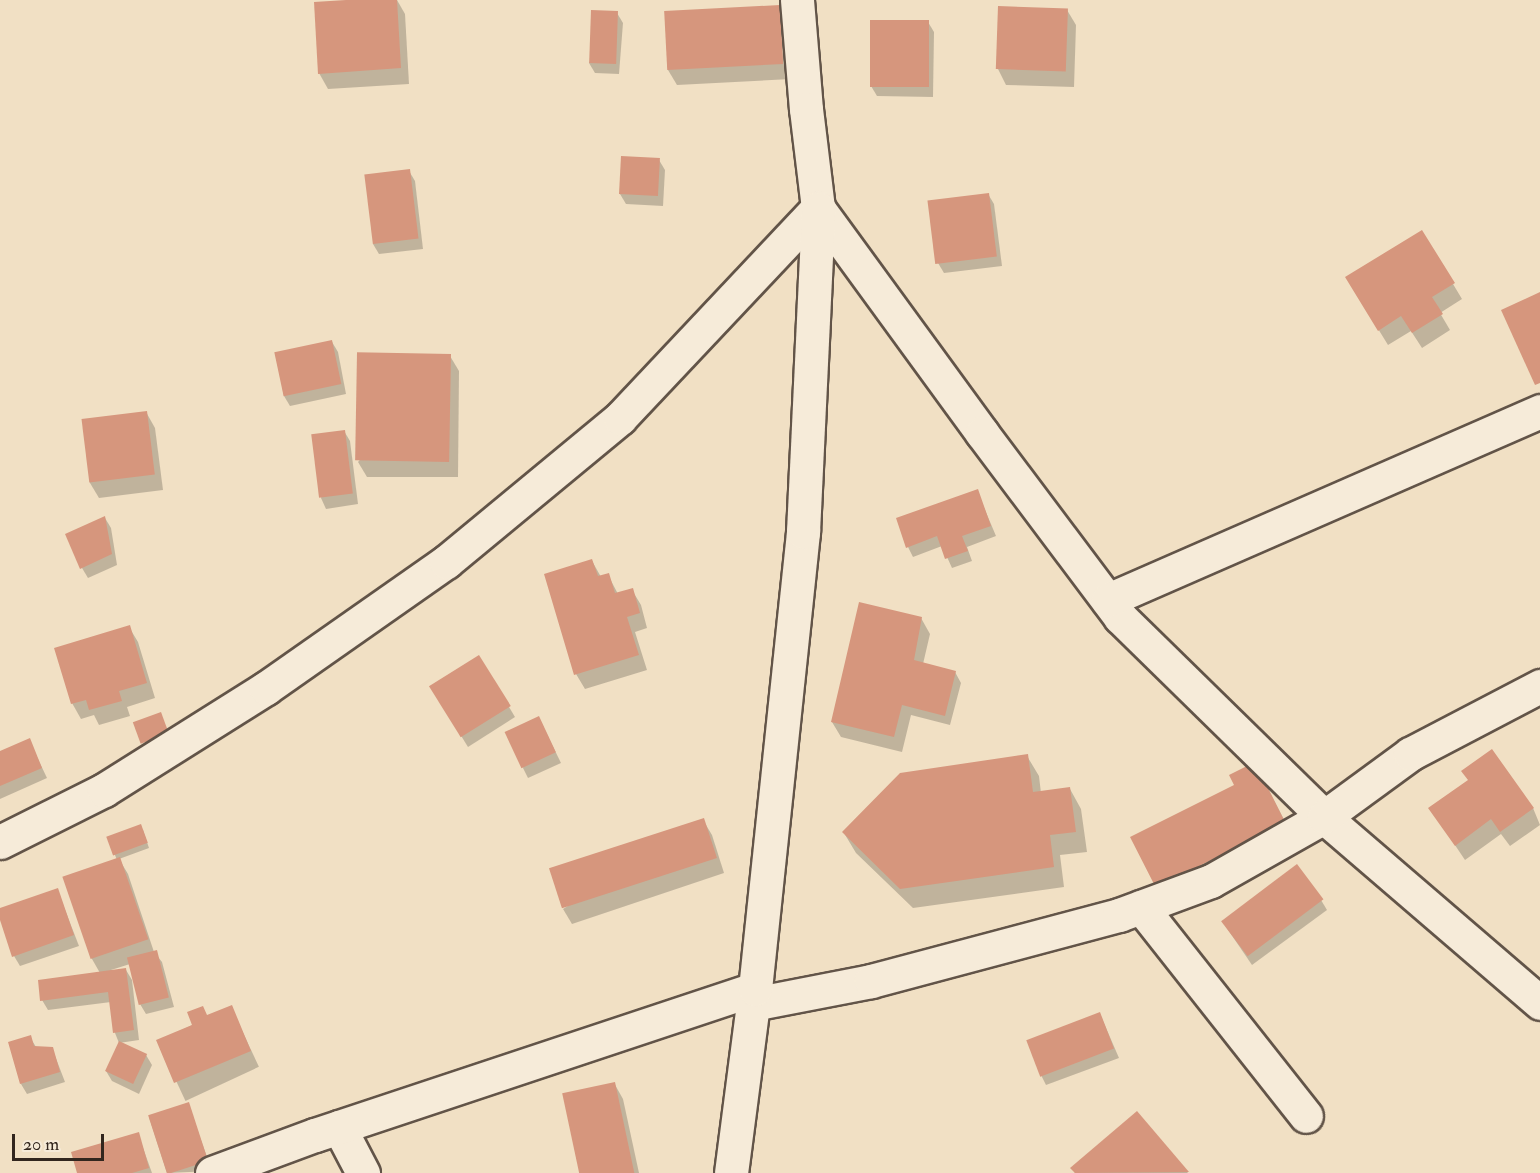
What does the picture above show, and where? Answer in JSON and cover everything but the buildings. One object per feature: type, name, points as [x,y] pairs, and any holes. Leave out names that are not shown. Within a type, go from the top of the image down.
[{"type":"street","points":[[731,1173],[754,996],[803,532],[819,207],[806,109],[797,0]]},
{"type":"street","points":[[819,207],[1120,617],[1324,817],[1540,1003]]},
{"type":"street","points":[[0,842],[104,790],[135,771],[266,688],[446,562],[620,418],[819,207]]},
{"type":"street","points":[[1108,600],[1540,411]]},
{"type":"street","points":[[212,1173],[339,1127],[754,996],[871,981],[1119,915],[1141,907],[1211,881],[1324,817],[1410,753],[1540,686]]},
{"type":"street","points":[[1141,907],[1306,1116]]},
{"type":"street","points":[[339,1127],[363,1173]]}]
